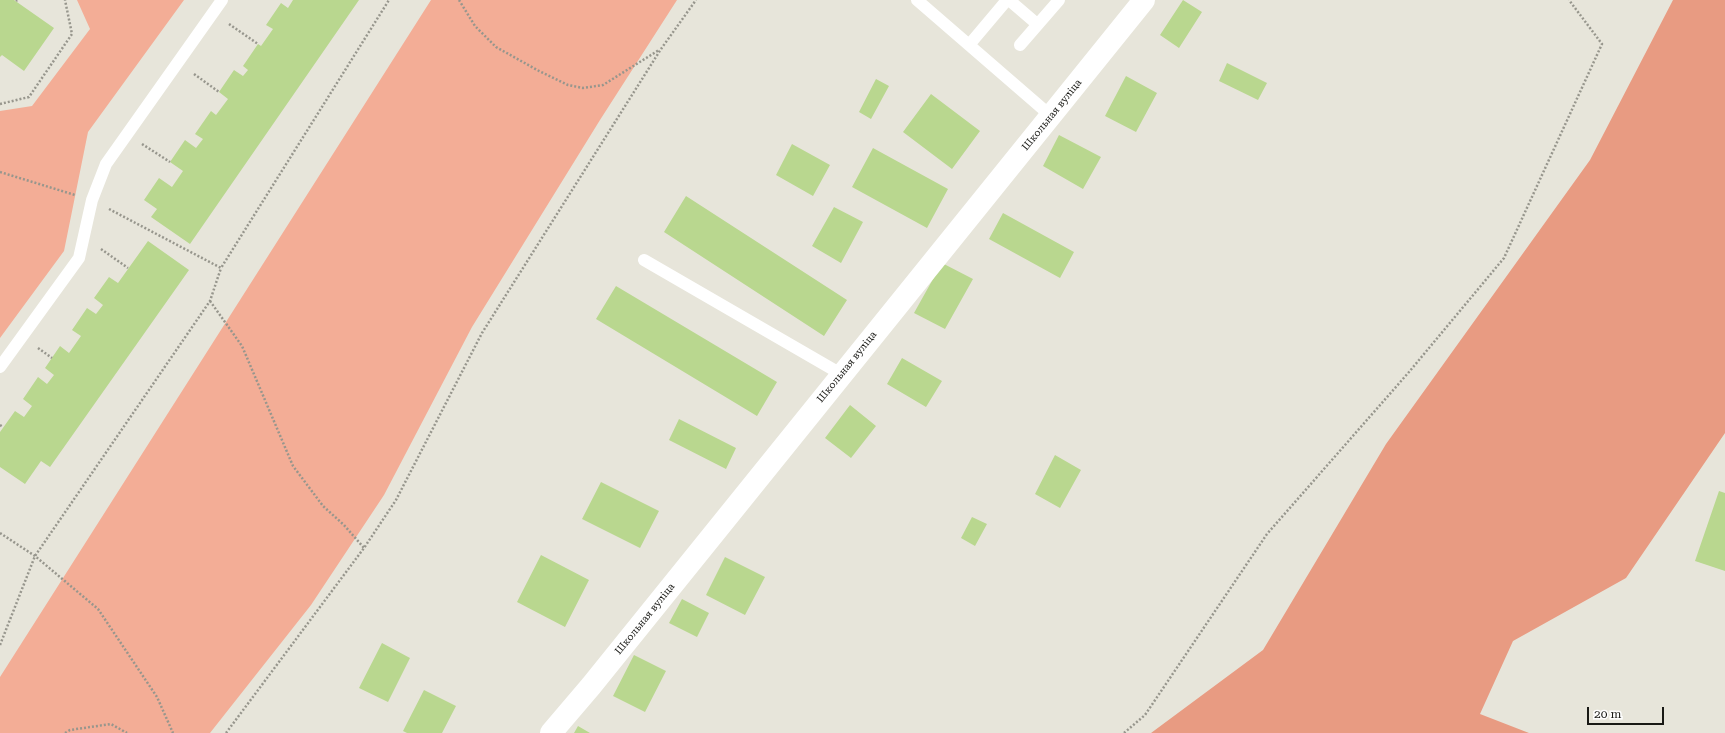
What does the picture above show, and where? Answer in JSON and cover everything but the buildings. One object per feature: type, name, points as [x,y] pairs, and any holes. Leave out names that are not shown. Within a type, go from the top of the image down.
[{"type":"street","name":"Школьная вуліца","points":[[551,733],[596,680],[841,374],[1144,0]]},
{"type":"lane","points":[[0,367],[79,258],[92,200],[106,164],[222,0]]},
{"type":"lane","points":[[917,0],[1051,116]]},
{"type":"lane","points":[[969,45],[1008,0],[1037,24]]},
{"type":"lane","points":[[1020,45],[1058,0]]},
{"type":"lane","points":[[644,260],[841,374]]},
{"type":"path","points":[[0,104],[29,97],[72,34],[65,0]]},
{"type":"path","points":[[0,645],[35,556],[210,301],[221,268],[389,0]]},
{"type":"path","points":[[459,0],[475,26],[496,46],[568,85],[583,88],[603,85],[661,49]]},
{"type":"path","points":[[226,733],[364,548],[396,500],[482,333],[661,49],[696,0]]},
{"type":"path","points":[[1124,733],[1145,715],[1267,534],[1409,372],[1504,258],[1602,44],[1569,0]]},
{"type":"path","points":[[213,13],[258,44]]},
{"type":"path","points":[[178,62],[219,92]]},
{"type":"path","points":[[127,134],[170,162]]},
{"type":"path","points":[[0,172],[92,200],[221,268]]},
{"type":"path","points":[[84,238],[128,268]]},
{"type":"path","points":[[210,301],[242,346],[293,466],[323,506],[344,525],[364,548]]},
{"type":"path","points":[[0,533],[35,556],[98,609],[157,698],[173,733]]},
{"type":"path","points":[[65,733],[70,730],[111,724],[127,733]]},
{"type":"shaded area","points":[[77,0],[184,0],[88,132],[64,251],[0,338],[0,111],[32,106],[90,29]]},
{"type":"shaded area","points":[[431,0],[677,0],[600,120],[472,327],[384,495],[311,605],[210,733],[0,733],[0,677]]},
{"type":"shaded area","points":[[1673,0],[1725,0],[1725,433],[1626,578],[1513,641],[1480,714],[1529,733],[1151,733],[1263,650],[1386,444],[1590,160]]}]
